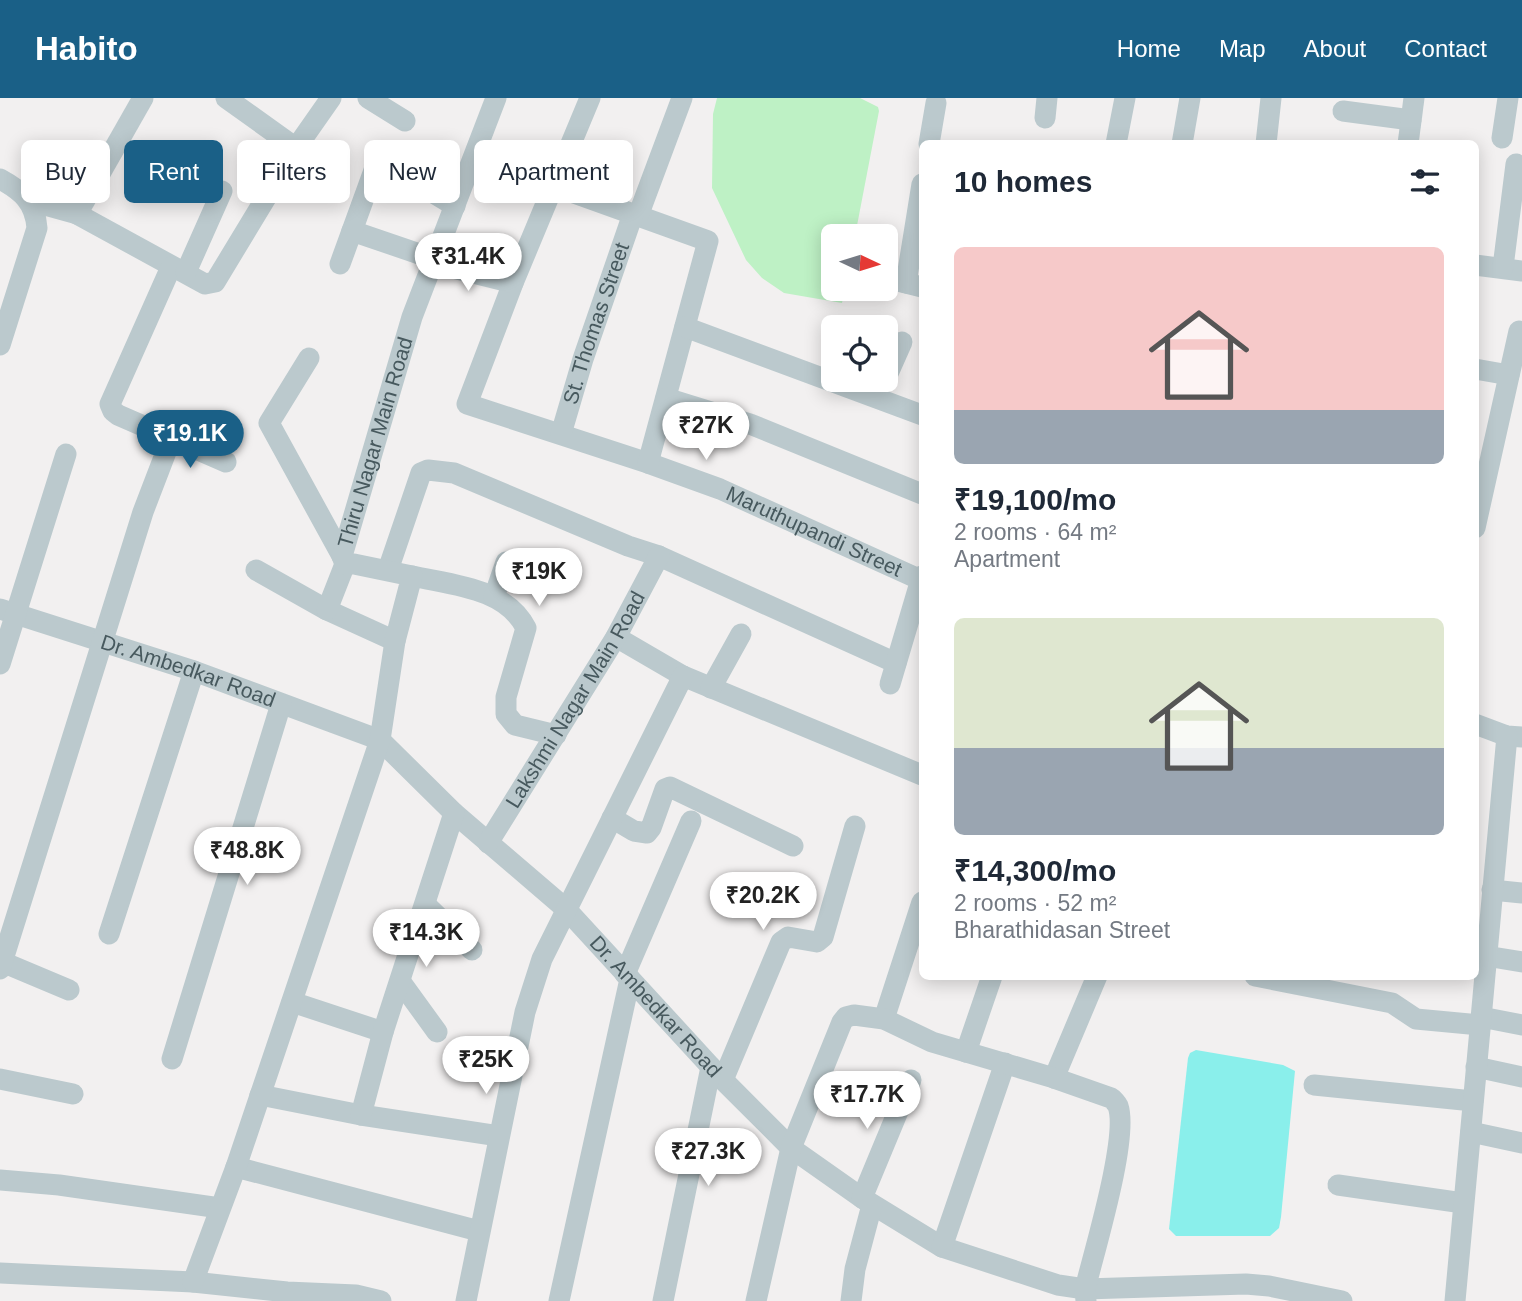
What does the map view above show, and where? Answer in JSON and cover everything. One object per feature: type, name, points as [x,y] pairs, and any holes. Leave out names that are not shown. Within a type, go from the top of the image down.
[{"type":"street","points":[[77,214],[143,98]]},
{"type":"street","points":[[226,98],[285,140]]},
{"type":"street","points":[[302,140],[331,98]]},
{"type":"street","points":[[368,98],[405,121]]},
{"type":"street","name":"Thiru Nagar Main Road","points":[[494,597],[489,593],[343,560],[412,317],[496,98]]},
{"type":"street","points":[[572,140],[590,98]]},
{"type":"street","name":"St. Thomas Street","points":[[561,434],[583,359],[682,98]]},
{"type":"street","points":[[1117,140],[1125,98]]},
{"type":"street","points":[[1183,140],[1189,98]]},
{"type":"street","points":[[1266,140],[1271,98]]},
{"type":"street","points":[[1408,140],[1413,98]]},
{"type":"street","points":[[1502,138],[1508,98]]},
{"type":"street","points":[[930,140],[936,103]]},
{"type":"street","points":[[1343,110],[1411,120]]},
{"type":"street","points":[[340,264],[377,162],[394,169],[455,206]]},
{"type":"street","points":[[1479,265],[1513,269],[1516,164]]},
{"type":"street","points":[[0,179],[21,193]]},
{"type":"street","points":[[904,282],[919,200]]},
{"type":"street","points":[[0,345],[34,241],[36,217],[31,203]]},
{"type":"street","points":[[37,203],[77,214],[205,284],[215,282],[263,203]]},
{"type":"street","points":[[215,203],[110,404],[118,415],[226,462]]},
{"type":"street","points":[[352,231],[434,261],[513,283],[545,203]]},
{"type":"street","points":[[601,203],[708,241],[648,463]]},
{"type":"street","name":"Maruthupandi Street","points":[[513,283],[467,404],[720,489],[919,577]]},
{"type":"street","points":[[685,327],[821,367]]},
{"type":"street","points":[[1479,491],[1481,473],[1519,331]]},
{"type":"street","points":[[898,351],[902,342]]},
{"type":"street","points":[[309,358],[269,424],[343,560],[327,610]]},
{"type":"street","points":[[1479,370],[1509,375]]},
{"type":"street","points":[[891,392],[919,413]]},
{"type":"street","points":[[666,398],[750,424],[919,493]]},
{"type":"street","points":[[69,990],[1,964],[143,512],[171,439]]},
{"type":"street","points":[[0,664],[8,612],[66,454]]},
{"type":"street","points":[[388,570],[421,473],[428,470],[454,473],[628,546],[660,556],[897,663]]},
{"type":"street","name":"Lakshmi Nagar Main Road","points":[[488,843],[617,637],[660,556]]},
{"type":"street","points":[[506,562],[494,597],[519,615],[526,628],[506,696],[506,714],[515,725],[556,735]]},
{"type":"street","points":[[256,570],[327,610],[395,641]]},
{"type":"street","points":[[193,1282],[236,1167],[380,740],[395,641],[412,576]]},
{"type":"street","points":[[890,684],[919,588]]},
{"type":"street","name":"Dr. Ambedkar Road","points":[[8,612],[194,671],[380,740],[454,813],[566,909],[717,1073],[791,1148],[867,1202],[942,1247],[1086,1295],[1137,1294],[1246,1284],[1342,1301]]},
{"type":"street","points":[[710,688],[741,634]]},
{"type":"street","points":[[617,637],[683,676],[919,774]]},
{"type":"street","points":[[109,934],[194,671]]},
{"type":"street","points":[[466,1301],[525,1012],[542,959],[683,676]]},
{"type":"street","points":[[172,1059],[281,704]]},
{"type":"street","points":[[1454,1301],[1481,1021],[1487,894],[1512,788],[1514,736],[1479,725]]},
{"type":"street","points":[[612,818],[635,831],[647,833],[665,789],[675,788],[793,846]]},
{"type":"street","points":[[361,1115],[383,1032],[454,813]]},
{"type":"street","points":[[559,1301],[628,976],[691,821]]},
{"type":"street","points":[[663,1301],[717,1073],[781,942],[788,937],[817,942],[823,937],[855,826]]},
{"type":"street","points":[[1487,894],[1522,893]]},
{"type":"street","points":[[425,904],[472,950]]},
{"type":"street","points":[[884,1019],[919,911]]},
{"type":"street","points":[[1486,956],[1522,962]]},
{"type":"street","points":[[966,1052],[991,980]]},
{"type":"street","points":[[1054,1078],[1095,980]]},
{"type":"street","points":[[1275,980],[1392,1003],[1416,1019],[1481,1021],[1522,1026]]},
{"type":"street","points":[[400,981],[437,1032]]},
{"type":"street","points":[[292,1002],[383,1032]]},
{"type":"street","points":[[755,1301],[791,1148],[846,1017],[854,1015],[884,1019],[932,1042],[1111,1097],[1117,1105],[1118,1150],[1086,1295]]},
{"type":"street","points":[[942,1247],[1005,1063]]},
{"type":"street","points":[[1476,1067],[1522,1077]]},
{"type":"street","points":[[0,1079],[73,1094]]},
{"type":"street","points":[[851,1301],[867,1202],[911,1080]]},
{"type":"street","points":[[1314,1085],[1473,1101]]},
{"type":"street","points":[[260,1095],[361,1115],[499,1136]]},
{"type":"street","points":[[1471,1132],[1522,1143]]},
{"type":"street","points":[[236,1167],[479,1231]]},
{"type":"street","points":[[0,1180],[59,1185],[220,1208]]},
{"type":"street","points":[[1338,1185],[1463,1203]]},
{"type":"street","points":[[0,1273],[193,1282],[286,1297],[355,1296],[381,1301]]},
{"type":"green space","points":[[717,98],[860,98],[878,107],[857,224],[821,224],[821,299],[784,293],[762,278],[746,260],[712,188],[713,114]]},
{"type":"water","points":[[1196,1050],[1283,1065],[1295,1071],[1281,1217],[1279,1228],[1270,1236],[1176,1236],[1169,1229],[1188,1058],[1190,1053]]}]
